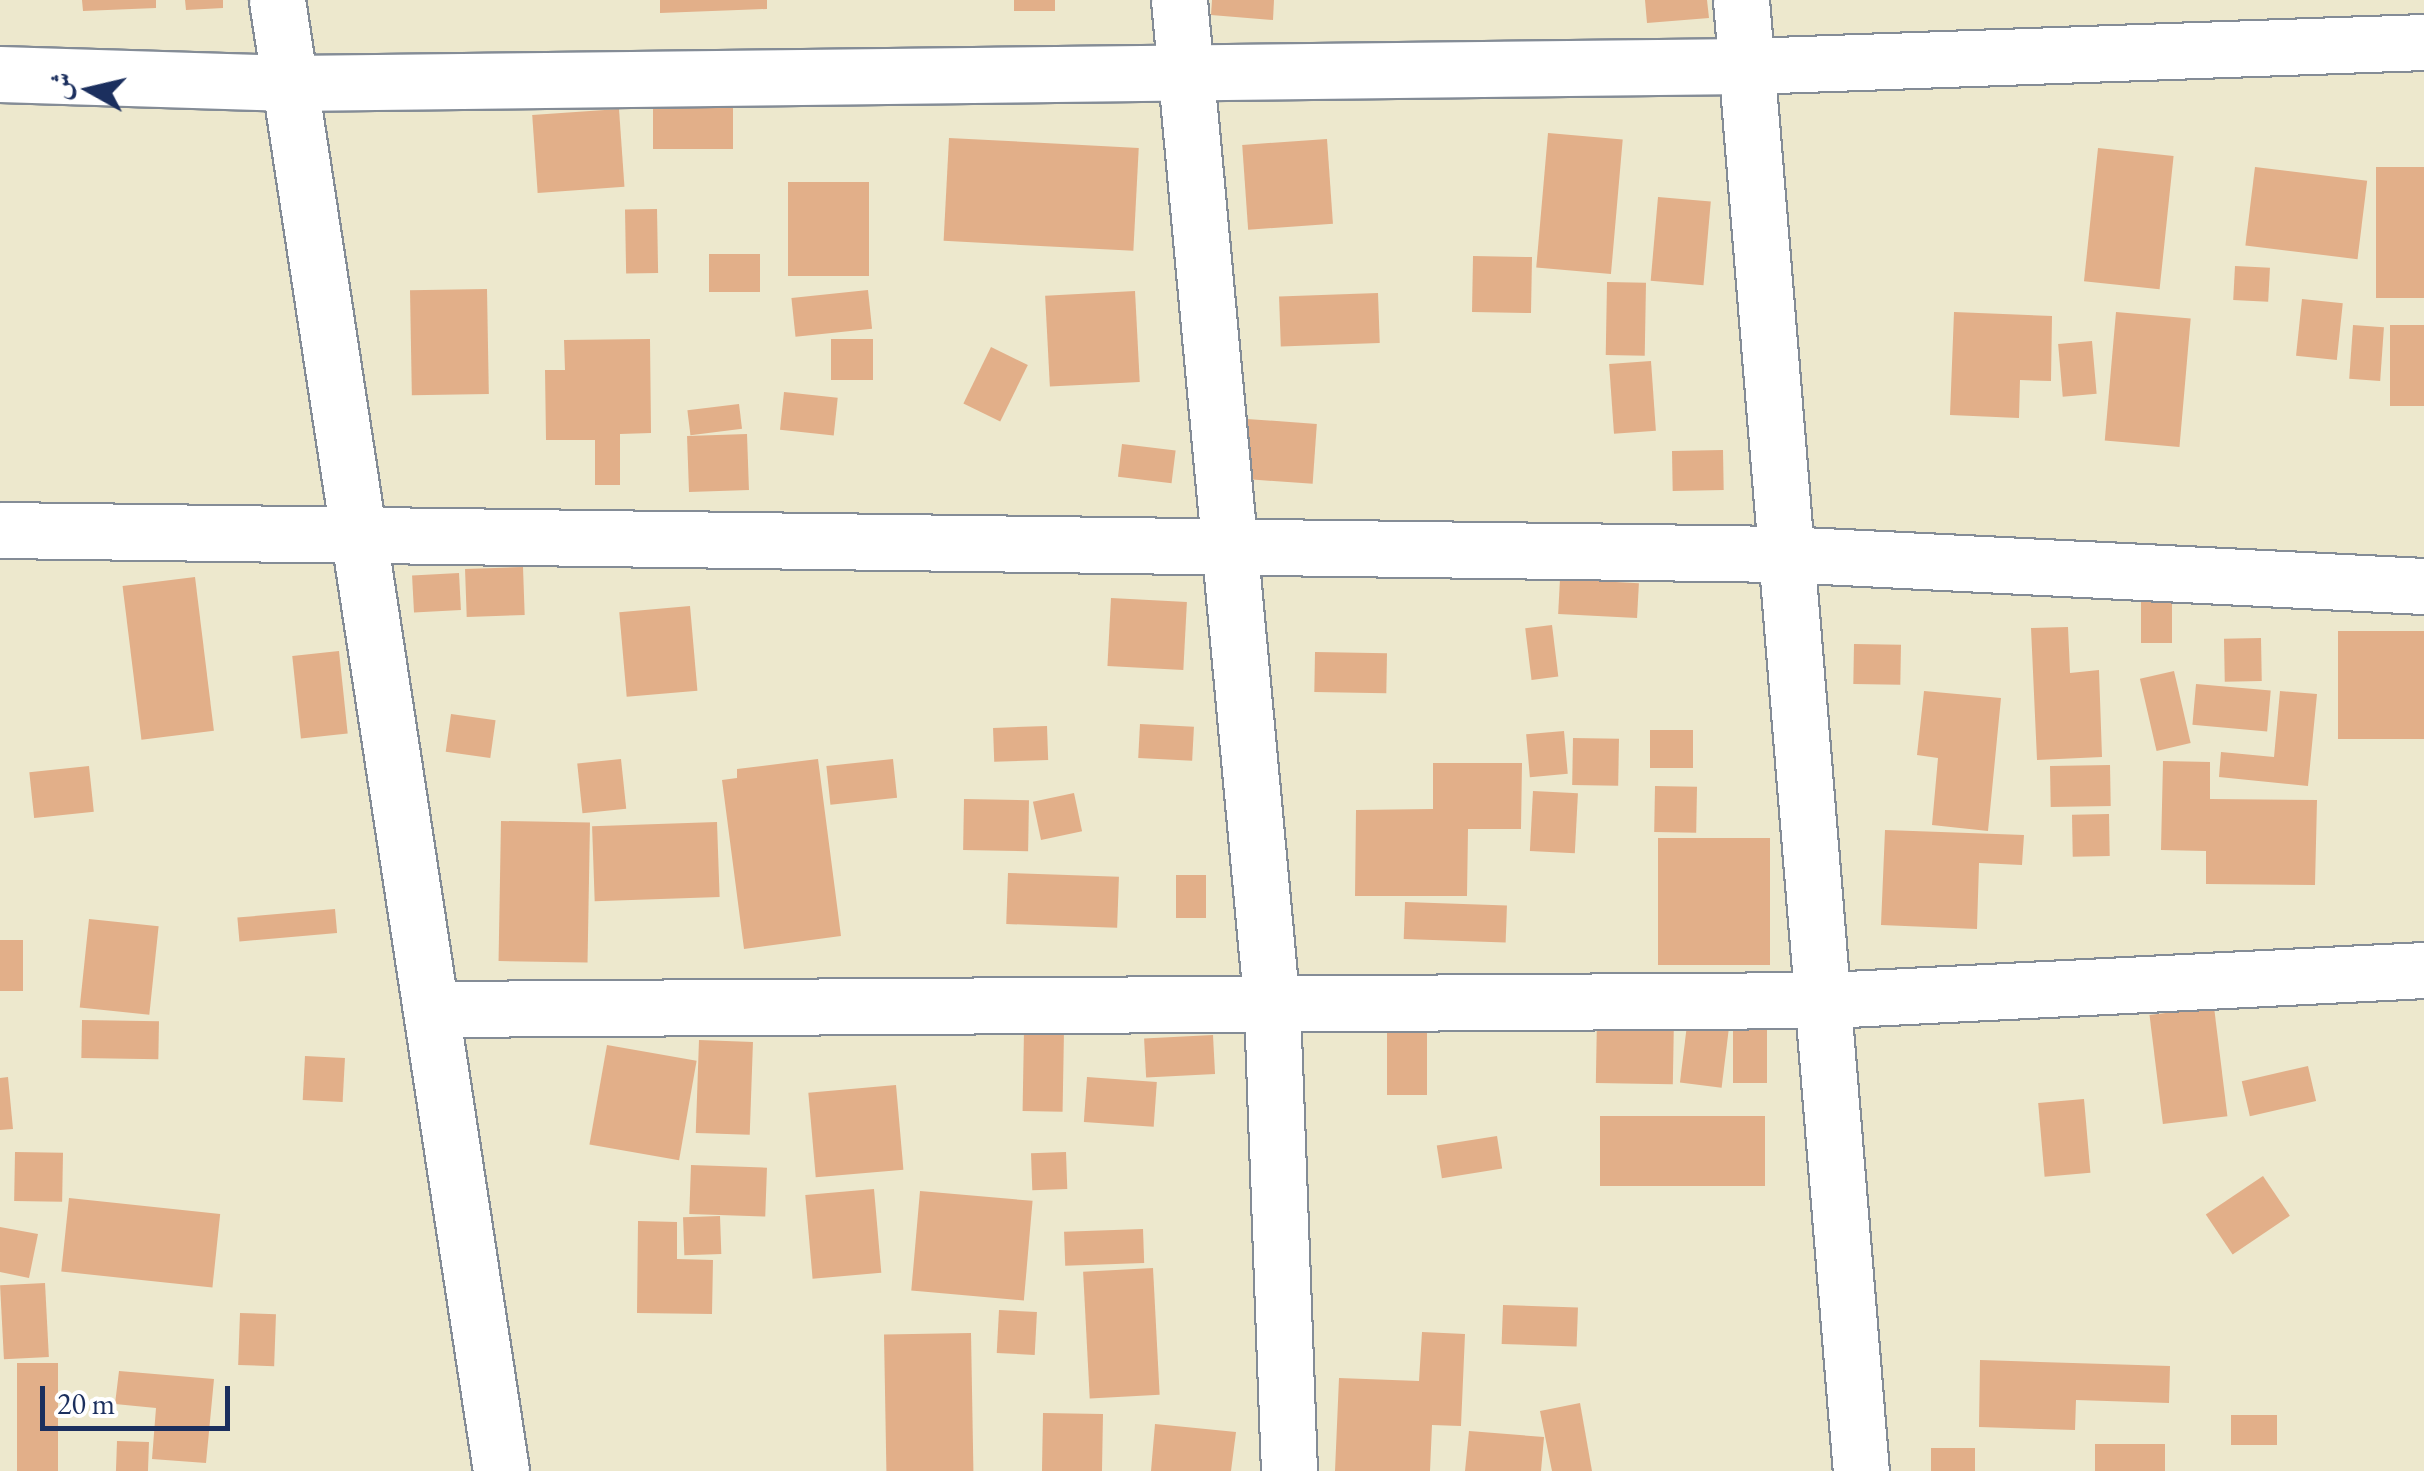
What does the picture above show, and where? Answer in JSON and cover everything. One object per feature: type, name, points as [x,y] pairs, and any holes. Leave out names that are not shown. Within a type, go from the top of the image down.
[{"type":"street","points":[[277,0],[354,536],[432,1008],[501,1471]]},
{"type":"street","points":[[1179,0],[1272,1008],[1288,1471]]},
{"type":"street","points":[[1741,0],[1784,554],[1828,1000],[1862,1471]]},
{"type":"street","points":[[0,74],[290,82],[1748,66],[2424,42]]},
{"type":"street","points":[[0,530],[1784,554],[2424,586]]},
{"type":"street","points":[[432,1008],[1272,1008],[1828,1000],[2424,970]]},
{"type":"building","points":[[82,0],[156,0],[156,8],[83,11]]},
{"type":"building","points":[[185,0],[223,0],[223,8],[186,10]]},
{"type":"building","points":[[660,0],[767,0],[767,9],[660,13]]},
{"type":"building","points":[[1014,0],[1055,0],[1055,11],[1014,11]]},
{"type":"building","points":[[1212,0],[1274,0],[1273,20],[1211,15]]},
{"type":"building","points":[[1645,0],[1707,0],[1709,18],[1647,23]]},
{"type":"building","points":[[653,108],[733,108],[733,149],[653,149]]},
{"type":"building","points":[[619,109],[624,187],[538,193],[532,115]]},
{"type":"building","points":[[1548,133],[1623,140],[1611,274],[1536,267]]},
{"type":"building","points":[[949,138],[1139,148],[1133,251],[944,241]]},
{"type":"building","points":[[1327,139],[1333,224],[1248,230],[1242,145]]},
{"type":"building","points":[[2098,148],[2174,156],[2160,289],[2084,281]]},
{"type":"building","points":[[2255,167],[2367,181],[2358,259],[2245,245]]},
{"type":"building","points":[[2376,167],[2424,167],[2424,298],[2376,298]]},
{"type":"building","points":[[788,182],[869,182],[869,276],[788,276]]},
{"type":"building","points":[[1658,197],[1711,202],[1703,285],[1651,281]]},
{"type":"building","points":[[657,209],[658,273],[626,274],[625,210]]},
{"type":"building","points":[[709,254],[760,254],[760,292],[709,292]]},
{"type":"building","points":[[1473,256],[1532,257],[1531,313],[1472,312]]},
{"type":"building","points":[[2235,266],[2270,268],[2268,302],[2233,300]]},
{"type":"building","points":[[1607,282],[1646,283],[1645,356],[1606,355]]},
{"type":"building","points":[[487,289],[489,394],[412,395],[410,290]]},
{"type":"building","points":[[868,290],[872,329],[795,337],[791,298]]},
{"type":"building","points":[[1135,291],[1140,382],[1050,387],[1045,296]]},
{"type":"building","points":[[1378,293],[1380,343],[1281,346],[1279,296]]},
{"type":"building","points":[[2302,299],[2343,303],[2337,360],[2296,356]]},
{"type":"building","points":[[1954,312],[2052,316],[2051,381],[2020,380],[2019,418],[1950,415]]},
{"type":"building","points":[[2116,312],[2191,319],[2179,447],[2105,441]]},
{"type":"building","points":[[2353,325],[2384,327],[2380,381],[2349,379]]},
{"type":"building","points":[[2390,325],[2424,325],[2424,406],[2390,406]]},
{"type":"building","points":[[650,339],[651,433],[620,434],[620,485],[595,485],[595,440],[546,440],[545,370],[565,370],[564,340]]},
{"type":"building","points":[[831,339],[873,339],[873,380],[831,380]]},
{"type":"building","points":[[2092,341],[2097,394],[2063,397],[2058,344]]},
{"type":"building","points":[[991,347],[1028,365],[1000,422],[963,404]]},
{"type":"building","points":[[1651,361],[1656,431],[1614,434],[1609,364]]},
{"type":"building","points":[[784,392],[838,398],[834,435],[780,430]]},
{"type":"building","points":[[739,404],[742,429],[690,435],[687,410]]},
{"type":"building","points":[[1247,419],[1317,424],[1313,484],[1243,479]]},
{"type":"building","points":[[747,434],[749,490],[689,492],[687,436]]},
{"type":"building","points":[[1122,444],[1176,451],[1172,483],[1118,477]]},
{"type":"building","points":[[1723,450],[1724,490],[1673,491],[1672,451]]},
{"type":"building","points":[[523,567],[525,615],[467,617],[465,569]]},
{"type":"building","points":[[459,573],[461,610],[414,612],[412,575]]},
{"type":"building","points":[[195,577],[214,731],[141,740],[123,586]]},
{"type":"building","points":[[1560,579],[1639,583],[1637,618],[1558,614]]},
{"type":"building","points":[[1111,598],[1187,602],[1183,670],[1107,666]]},
{"type":"building","points":[[2141,599],[2172,599],[2172,643],[2141,643]]},
{"type":"building","points":[[690,606],[697,691],[627,697],[619,612]]},
{"type":"building","points":[[1552,625],[1558,677],[1532,680],[1525,628]]},
{"type":"building","points":[[2068,627],[2070,673],[2099,670],[2102,757],[2037,760],[2031,628]]},
{"type":"building","points":[[2338,631],[2424,631],[2424,739],[2338,739]]},
{"type":"building","points":[[2261,638],[2262,681],[2225,682],[2224,639]]},
{"type":"building","points":[[1854,644],[1901,645],[1900,685],[1853,684]]},
{"type":"building","points":[[339,651],[348,734],[301,738],[292,656]]},
{"type":"building","points":[[1315,652],[1387,653],[1386,693],[1314,692]]},
{"type":"building","points":[[2174,671],[2191,743],[2157,751],[2140,679]]},
{"type":"building","points":[[2196,684],[2271,691],[2267,731],[2192,725]]},
{"type":"building","points":[[1924,691],[2001,698],[1988,831],[1932,825],[1938,758],[1917,755]]},
{"type":"building","points":[[2280,691],[2317,694],[2308,786],[2219,777],[2221,752],[2274,757]]},
{"type":"building","points":[[451,714],[496,720],[490,758],[446,752]]},
{"type":"building","points":[[1140,724],[1194,727],[1192,761],[1138,758]]},
{"type":"building","points":[[1047,726],[1048,760],[994,762],[993,728]]},
{"type":"building","points":[[1650,730],[1693,730],[1693,768],[1650,768]]},
{"type":"building","points":[[1564,731],[1568,774],[1530,777],[1526,734]]},
{"type":"building","points":[[1573,738],[1619,739],[1618,786],[1572,785]]},
{"type":"building","points":[[621,759],[626,809],[582,813],[577,764]]},
{"type":"building","points":[[818,759],[841,936],[744,949],[722,780],[737,778],[737,769]]},
{"type":"building","points":[[893,759],[897,798],[830,805],[826,766]]},
{"type":"building","points":[[2163,761],[2210,762],[2210,799],[2317,800],[2315,885],[2206,884],[2206,851],[2161,850]]},
{"type":"building","points":[[1433,763],[1522,763],[1521,829],[1468,829],[1467,896],[1355,896],[1356,810],[1433,809]]},
{"type":"building","points":[[2110,765],[2111,806],[2051,807],[2050,766]]},
{"type":"building","points":[[89,766],[94,812],[34,818],[29,772]]},
{"type":"building","points":[[1655,786],[1697,787],[1696,833],[1654,832]]},
{"type":"building","points":[[1533,791],[1578,793],[1575,853],[1530,851]]},
{"type":"building","points":[[1074,793],[1082,831],[1041,840],[1033,802]]},
{"type":"building","points":[[964,799],[1029,800],[1028,851],[963,850]]},
{"type":"building","points":[[2109,814],[2110,856],[2073,857],[2072,815]]},
{"type":"building","points":[[501,821],[590,823],[588,963],[499,961]]},
{"type":"building","points":[[717,822],[720,897],[595,901],[592,826]]},
{"type":"building","points":[[1885,830],[2024,835],[2022,865],[1979,863],[1977,929],[1881,925]]},
{"type":"building","points":[[1658,838],[1770,838],[1770,965],[1658,965]]},
{"type":"building","points":[[1008,873],[1119,877],[1117,928],[1006,924]]},
{"type":"building","points":[[1176,875],[1206,875],[1206,918],[1176,918]]},
{"type":"building","points":[[1405,902],[1507,906],[1506,943],[1404,939]]},
{"type":"building","points":[[335,909],[337,933],[239,941],[237,918]]},
{"type":"building","points":[[89,919],[159,926],[149,1015],[80,1008]]},
{"type":"building","points":[[0,940],[23,940],[23,991],[0,991]]},
{"type":"building","points":[[2214,1007],[2227,1116],[2163,1124],[2149,1015]]},
{"type":"building","points":[[1733,1013],[1767,1013],[1767,1083],[1733,1083]]},
{"type":"building","points":[[1597,1016],[1674,1017],[1673,1084],[1596,1083]]},
{"type":"building","points":[[82,1020],[159,1021],[158,1059],[81,1058]]},
{"type":"building","points":[[1387,1025],[1427,1025],[1427,1095],[1387,1095]]},
{"type":"building","points":[[1687,1025],[1729,1030],[1722,1088],[1680,1083]]},
{"type":"building","points":[[1024,1030],[1064,1031],[1063,1112],[1023,1111]]},
{"type":"building","points":[[1213,1035],[1215,1074],[1146,1078],[1144,1039]]},
{"type":"building","points":[[699,1040],[753,1042],[750,1135],[696,1133]]},
{"type":"building","points":[[607,1045],[697,1061],[679,1160],[589,1144]]},
{"type":"building","points":[[305,1056],[345,1058],[343,1102],[303,1100]]},
{"type":"building","points":[[2308,1066],[2316,1101],[2250,1116],[2242,1081]]},
{"type":"building","points":[[8,1077],[13,1129],[0,1130],[0,1078]]},
{"type":"building","points":[[1087,1077],[1157,1082],[1154,1127],[1084,1122]]},
{"type":"building","points":[[896,1085],[903,1170],[816,1177],[808,1093]]},
{"type":"building","points":[[2084,1099],[2090,1173],[2045,1177],[2038,1103]]},
{"type":"building","points":[[1600,1116],[1765,1116],[1765,1186],[1600,1186]]},
{"type":"building","points":[[1497,1136],[1502,1169],[1442,1178],[1437,1146]]},
{"type":"building","points":[[15,1152],[63,1153],[62,1202],[14,1201]]},
{"type":"building","points":[[1066,1152],[1067,1189],[1032,1190],[1031,1153]]},
{"type":"building","points":[[691,1165],[767,1168],[765,1217],[689,1214]]},
{"type":"building","points":[[2263,1176],[2290,1216],[2233,1254],[2206,1215]]},
{"type":"building","points":[[874,1189],[881,1273],[813,1279],[805,1195]]},
{"type":"building","points":[[920,1191],[1033,1201],[1024,1300],[911,1291]]},
{"type":"building","points":[[69,1198],[220,1214],[212,1287],[61,1272]]},
{"type":"building","points":[[720,1216],[721,1254],[684,1255],[683,1217]]},
{"type":"building","points":[[638,1221],[677,1222],[677,1259],[713,1260],[712,1314],[637,1313]]},
{"type":"building","points":[[0,1227],[38,1234],[29,1278],[0,1272]]},
{"type":"building","points":[[1143,1229],[1144,1263],[1065,1266],[1064,1232]]},
{"type":"building","points":[[1153,1268],[1160,1395],[1090,1398],[1083,1272]]},
{"type":"building","points":[[45,1283],[49,1357],[4,1359],[0,1285]]},
{"type":"building","points":[[1503,1305],[1578,1308],[1577,1347],[1502,1344]]},
{"type":"building","points":[[999,1310],[1037,1312],[1035,1355],[997,1353]]},
{"type":"building","points":[[240,1313],[276,1314],[274,1366],[238,1365]]},
{"type":"building","points":[[1422,1332],[1465,1334],[1461,1426],[1432,1425],[1430,1471],[1335,1471],[1339,1378],[1419,1381]]},
{"type":"building","points":[[971,1333],[973,1471],[886,1471],[884,1335]]},
{"type":"building","points":[[1980,1360],[2170,1366],[2169,1403],[2076,1400],[2075,1430],[1979,1427]]},
{"type":"building","points":[[17,1363],[58,1363],[58,1471],[17,1471]]},
{"type":"building","points":[[119,1371],[214,1379],[206,1463],[152,1459],[156,1408],[115,1404]]},
{"type":"building","points":[[1580,1403],[1592,1471],[1552,1471],[1540,1411]]},
{"type":"building","points":[[1043,1413],[1103,1414],[1102,1471],[1042,1471]]},
{"type":"building","points":[[2231,1415],[2277,1415],[2277,1445],[2231,1445]]},
{"type":"building","points":[[1155,1424],[1236,1432],[1231,1471],[1151,1471]]},
{"type":"building","points":[[1469,1431],[1544,1437],[1541,1471],[1465,1471]]},
{"type":"building","points":[[117,1441],[149,1442],[148,1471],[116,1471]]},
{"type":"building","points":[[2095,1444],[2165,1444],[2165,1471],[2095,1471]]},
{"type":"building","points":[[1931,1448],[1975,1448],[1975,1471],[1931,1471]]}]
